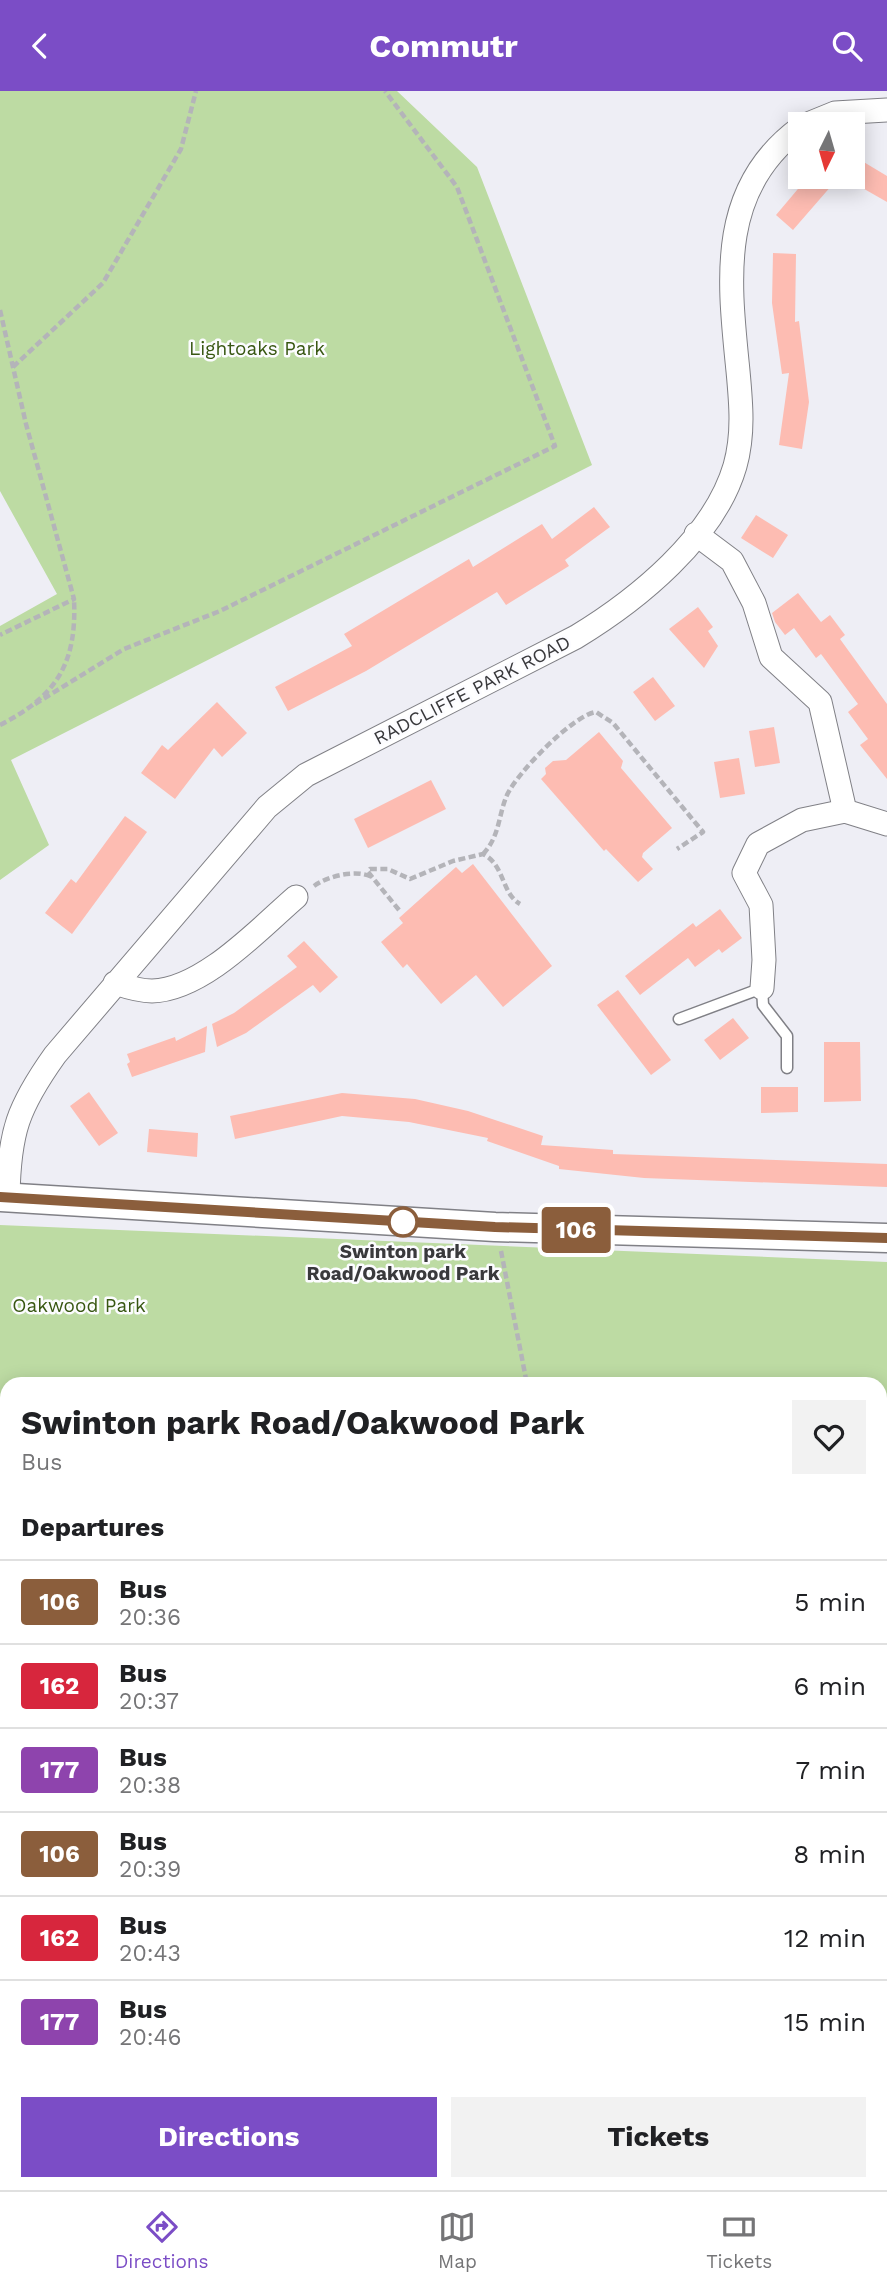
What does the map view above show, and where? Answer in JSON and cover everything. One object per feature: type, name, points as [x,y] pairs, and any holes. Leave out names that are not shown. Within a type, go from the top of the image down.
[{"type":"street","points":[[852,112],[887,110]]},
{"type":"street","name":"RADCLIFFE PARK ROAD","points":[[4,1197],[13,1139],[27,1093],[115,983],[267,807],[291,786],[608,618],[659,576],[696,534],[729,484],[739,446],[741,409],[730,272],[737,224],[756,173],[776,148],[788,138]]},
{"type":"street","points":[[696,534],[732,561],[754,603],[771,657],[820,702],[845,811]]},
{"type":"street","points":[[762,988],[764,960],[761,905],[744,873],[758,844],[802,820],[845,811],[887,824]]},
{"type":"street","points":[[115,983],[154,991],[182,983],[218,964],[296,897]]},
{"type":"street","points":[[4,1197],[495,1227],[887,1238]]},
{"type":"lane","points":[[679,1019],[762,988],[763,1005],[787,1036],[787,1068]]},
{"type":"path","points":[[13,366],[103,283],[181,149],[195,91]]},
{"type":"path","points":[[0,725],[124,649],[220,611],[555,446],[457,187],[385,91]]},
{"type":"path","points":[[0,310],[74,599],[76,632],[69,655],[57,678],[36,703]]},
{"type":"path","points":[[0,635],[74,599]]},
{"type":"path","points":[[399,910],[368,872],[376,867],[410,879],[453,861],[483,854],[496,837],[507,796],[520,775],[585,714],[596,712],[612,723],[703,832],[677,849]]},
{"type":"path","points":[[483,854],[496,862],[513,900],[520,904]]},
{"type":"path","points":[[296,897],[323,880],[344,875],[367,875],[373,878]]},
{"type":"path","points":[[495,1227],[526,1377]]},
{"type":"green space","name":"Lightoaks Park","points":[[0,91],[397,91],[477,167],[592,465],[11,760],[49,845],[0,880],[0,626],[57,594],[0,491]]},
{"type":"green space","name":"Oakwood Park","points":[[0,1225],[887,1262],[887,1377],[0,1377]]},
{"type":"building","points":[[865,163],[887,176],[887,202],[864,189]]},
{"type":"building","points":[[798,189],[829,189],[793,230],[776,215]]},
{"type":"building","points":[[773,253],[796,254],[795,322],[799,321],[809,402],[802,449],[779,445],[789,373],[782,374],[772,303]]},
{"type":"building","points":[[594,507],[610,527],[565,560],[569,566],[506,605],[497,592],[366,671],[288,711],[275,687],[352,646],[344,634],[469,559],[473,567],[542,524],[552,539]]},
{"type":"building","points":[[756,515],[788,535],[773,558],[741,538]]},
{"type":"building","points":[[798,593],[821,622],[830,615],[845,635],[840,639],[887,704],[887,779],[860,745],[868,739],[848,712],[858,704],[821,654],[816,658],[794,628],[785,635],[775,622],[772,613]]},
{"type":"building","points":[[698,607],[713,627],[708,631],[718,646],[704,668],[669,629]]},
{"type":"building","points":[[653,677],[675,706],[655,721],[633,692]]},
{"type":"building","points":[[217,702],[247,733],[222,757],[214,748],[175,799],[141,773],[162,745],[168,750]]},
{"type":"building","points":[[774,727],[780,763],[755,767],[749,731]]},
{"type":"building","points":[[599,732],[623,761],[621,768],[672,828],[643,853],[642,857],[653,869],[638,882],[606,849],[604,851],[541,779],[546,774],[545,768],[553,761],[566,760]]},
{"type":"building","points":[[739,758],[745,794],[720,798],[714,762]]},
{"type":"building","points":[[431,780],[446,809],[368,848],[354,819]]},
{"type":"building","points":[[125,816],[147,832],[72,934],[45,913],[71,879],[76,883]]},
{"type":"building","points":[[473,864],[552,966],[503,1007],[476,975],[441,1004],[407,964],[403,968],[381,942],[403,923],[399,918],[456,867],[462,873]]},
{"type":"building","points":[[720,909],[742,938],[722,953],[719,949],[695,967],[688,958],[640,995],[625,976],[693,923],[696,927]]},
{"type":"building","points":[[304,941],[338,977],[320,993],[313,985],[246,1033],[217,1047],[212,1024],[234,1013],[297,967],[287,956]]},
{"type":"building","points":[[618,990],[671,1060],[651,1075],[597,1005]]},
{"type":"building","points":[[733,1018],[749,1038],[720,1060],[704,1040]]},
{"type":"building","points":[[207,1026],[205,1052],[132,1077],[127,1064],[130,1062],[127,1054],[175,1037],[176,1041]]},
{"type":"building","points":[[824,1042],[860,1042],[861,1101],[824,1102]]},
{"type":"building","points":[[761,1087],[798,1087],[798,1112],[761,1113]]},
{"type":"building","points":[[89,1092],[118,1133],[99,1146],[70,1106]]},
{"type":"building","points":[[342,1093],[415,1099],[468,1111],[543,1136],[541,1145],[613,1150],[613,1154],[887,1164],[887,1187],[644,1178],[559,1169],[559,1166],[487,1141],[488,1138],[409,1122],[342,1116],[235,1139],[230,1116]]},
{"type":"building","points":[[149,1129],[198,1133],[197,1157],[147,1152]]},
{"type":"bus line","name":"106","points":[[0,1197],[495,1227],[887,1238]]},
{"type":"place","name":"Swinton park Road/Oakwood Park","points":[[403,1222]]}]
